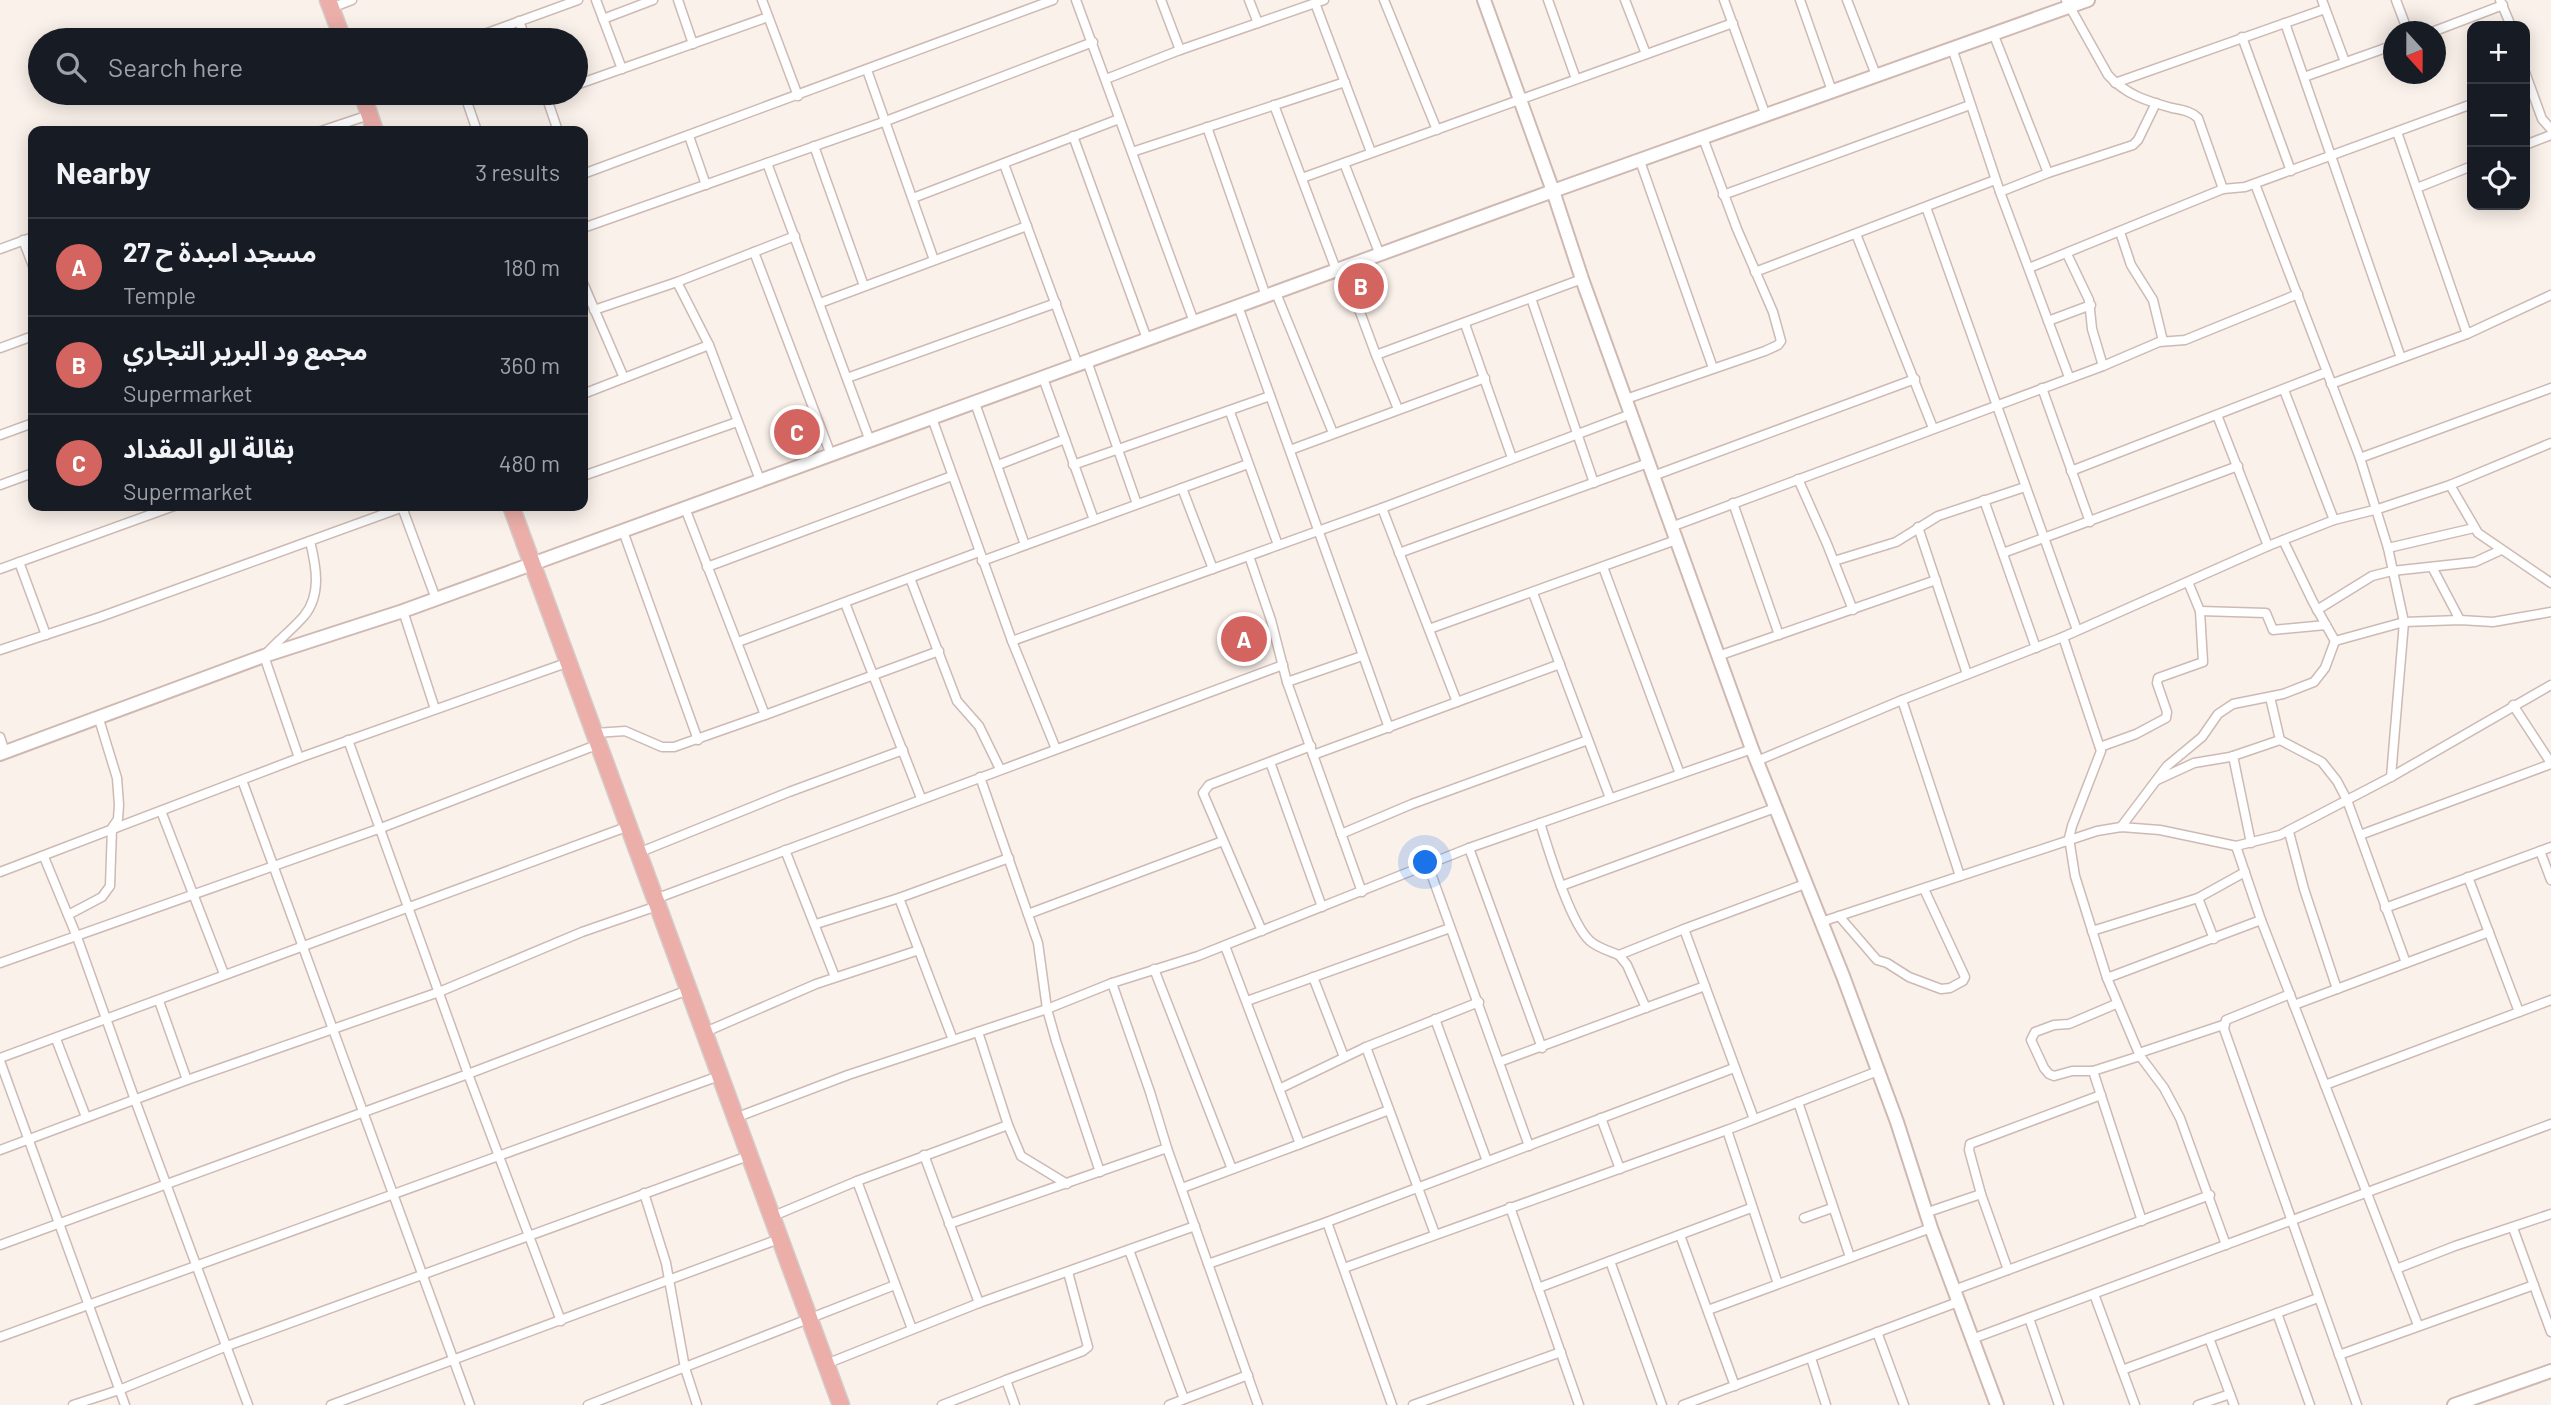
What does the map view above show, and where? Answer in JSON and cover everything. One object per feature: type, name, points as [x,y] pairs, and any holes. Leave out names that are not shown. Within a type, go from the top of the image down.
[{"type":"highway","points":[[330,4],[339,28]]},
{"type":"highway","points":[[366,105],[373,126]]},
{"type":"highway","points":[[513,511],[839,1405]]},
{"type":"street","points":[[330,4],[352,0]]},
{"type":"street","points":[[500,28],[578,0]]},
{"type":"street","points":[[596,0],[622,69]]},
{"type":"street","points":[[603,19],[653,0]]},
{"type":"street","points":[[678,0],[693,44]]},
{"type":"street","points":[[762,0],[797,96]]},
{"type":"street","points":[[588,172],[1053,0]]},
{"type":"street","points":[[1076,0],[1194,322]]},
{"type":"street","points":[[1161,0],[1180,50]]},
{"type":"street","points":[[1249,0],[1258,23]]},
{"type":"street","points":[[1384,0],[1437,130]]},
{"type":"street","points":[[1484,0],[1754,755],[1878,1071],[1925,1213],[1997,1405]]},
{"type":"street","points":[[1548,0],[1576,79]]},
{"type":"street","points":[[1724,0],[1766,116]]},
{"type":"street","points":[[1800,0],[1832,91]]},
{"type":"street","points":[[1847,0],[1876,75]]},
{"type":"street","points":[[0,737],[3,753],[264,656],[403,611],[2067,4],[2088,0]]},
{"type":"street","points":[[2396,0],[2404,21]]},
{"type":"street","points":[[1106,79],[1320,1],[1345,82],[1371,152]]},
{"type":"street","points":[[1627,1],[1646,54]]},
{"type":"street","points":[[2446,26],[2502,2],[2509,21]]},
{"type":"street","points":[[2067,4],[2115,83],[2133,96],[2188,112],[2198,118],[2223,189]]},
{"type":"street","points":[[2115,83],[2285,23],[2323,4],[2345,62]]},
{"type":"street","points":[[588,81],[768,17]]},
{"type":"street","points":[[519,21],[522,28]]},
{"type":"street","points":[[1303,178],[1732,23]]},
{"type":"street","points":[[2285,23],[2401,358]]},
{"type":"street","points":[[1993,33],[2048,173]]},
{"type":"street","points":[[2242,37],[2291,170]]},
{"type":"street","points":[[588,226],[886,121],[1093,42]]},
{"type":"street","points":[[1952,48],[2000,192],[2069,377]]},
{"type":"street","points":[[2304,77],[2383,49]]},
{"type":"street","points":[[867,70],[934,260]]},
{"type":"street","points":[[1132,152],[1345,82]]},
{"type":"street","points":[[2526,84],[2542,119],[2551,129]]},
{"type":"street","points":[[2000,192],[2133,145],[2156,103]]},
{"type":"street","points":[[468,105],[475,126]]},
{"type":"street","points":[[551,105],[557,126]]},
{"type":"street","points":[[1274,105],[1398,409]]},
{"type":"street","points":[[1723,195],[1970,105]]},
{"type":"street","points":[[2029,268],[2223,189],[2238,189],[2255,184],[2467,106]]},
{"type":"street","points":[[335,126],[369,114]]},
{"type":"street","points":[[913,198],[1119,119]]},
{"type":"street","points":[[1207,127],[1271,294],[1333,433]]},
{"type":"street","points":[[2397,132],[2467,334]]},
{"type":"street","points":[[2530,143],[2551,135]]},
{"type":"street","points":[[689,136],[706,185]]},
{"type":"street","points":[[1073,136],[1147,340]]},
{"type":"street","points":[[1626,399],[1765,351],[1781,341],[1780,331],[1723,195],[1703,138]]},
{"type":"street","points":[[814,146],[864,286]]},
{"type":"street","points":[[1640,161],[1713,368]]},
{"type":"street","points":[[767,163],[870,440]]},
{"type":"street","points":[[1004,163],[1056,303],[1118,450],[1137,505]]},
{"type":"street","points":[[1344,163],[1380,255]]},
{"type":"street","points":[[2417,188],[2467,168]]},
{"type":"street","points":[[1755,272],[1996,180]]},
{"type":"street","points":[[2255,184],[2360,458],[2388,548],[2404,622],[2391,777]]},
{"type":"street","points":[[1926,207],[2077,630]]},
{"type":"street","points":[[820,303],[1027,226]]},
{"type":"street","points":[[2120,232],[2131,265],[2153,300],[2163,341]]},
{"type":"street","points":[[1856,234],[1933,428]]},
{"type":"street","points":[[594,310],[677,282],[795,236]]},
{"type":"street","points":[[0,249],[28,238]]},
{"type":"street","points":[[23,240],[28,252]]},
{"type":"street","points":[[754,252],[831,455]]},
{"type":"street","points":[[2067,254],[2091,305],[2092,329],[2104,366]]},
{"type":"street","points":[[1376,355],[1582,279]]},
{"type":"street","points":[[677,282],[709,345],[760,480]]},
{"type":"street","points":[[1671,527],[2104,366],[2163,341],[2185,340],[2298,294]]},
{"type":"street","points":[[588,295],[624,378]]},
{"type":"street","points":[[2331,384],[2467,334],[2551,295]]},
{"type":"street","points":[[1531,299],[1594,483]]},
{"type":"street","points":[[848,377],[1056,303]]},
{"type":"street","points":[[2048,321],[2091,305]]},
{"type":"street","points":[[1238,306],[1389,728]]},
{"type":"street","points":[[1465,324],[1512,458]]},
{"type":"street","points":[[0,348],[28,338]]},
{"type":"street","points":[[588,392],[709,345]]},
{"type":"street","points":[[2071,471],[2327,372]]},
{"type":"street","points":[[1043,378],[1094,520]]},
{"type":"street","points":[[1290,450],[1485,378]]},
{"type":"street","points":[[1653,476],[1915,379]]},
{"type":"street","points":[[2042,388],[2090,522]]},
{"type":"street","points":[[2360,458],[2551,388]]},
{"type":"street","points":[[2284,390],[2334,520]]},
{"type":"street","points":[[1073,465],[1270,396]]},
{"type":"street","points":[[975,403],[1025,545]]},
{"type":"street","points":[[1230,412],[1278,545]]},
{"type":"street","points":[[1012,641],[1382,508],[1631,414]]},
{"type":"street","points":[[2217,415],[2268,545]]},
{"type":"street","points":[[932,418],[1012,641],[1056,749]]},
{"type":"street","points":[[588,474],[737,422]]},
{"type":"street","points":[[0,435],[28,425]]},
{"type":"street","points":[[998,465],[1065,439]]},
{"type":"street","points":[[735,1119],[848,1075],[1225,946],[1469,848],[1680,774],[1754,755],[2063,637],[2268,545],[2334,520],[2378,509],[2450,485],[2551,443]]},
{"type":"street","points":[[1399,554],[1648,463]]},
{"type":"street","points":[[738,642],[910,578],[1025,545],[1248,464]]},
{"type":"street","points":[[2003,553],[2238,466]]},
{"type":"street","points":[[0,485],[28,474]]},
{"type":"street","points":[[707,567],[952,476]]},
{"type":"street","points":[[1798,479],[1853,610]]},
{"type":"street","points":[[2450,485],[2474,528],[2501,550],[2551,583]]},
{"type":"street","points":[[1834,561],[1896,542],[1938,516],[2025,487]]},
{"type":"street","points":[[1182,488],[1213,569]]},
{"type":"street","points":[[1984,500],[2036,648]]},
{"type":"street","points":[[1733,503],[1779,635]]},
{"type":"street","points":[[685,508],[765,715]]},
{"type":"street","points":[[1382,508],[1457,702]]},
{"type":"street","points":[[0,569],[155,511]]},
{"type":"street","points":[[0,650],[310,541],[381,511]]},
{"type":"street","points":[[406,511],[436,599]]},
{"type":"street","points":[[1918,527],[1967,674]]},
{"type":"street","points":[[2388,548],[2474,528]]},
{"type":"street","points":[[623,531],[698,740]]},
{"type":"street","points":[[1429,629],[1676,540]]},
{"type":"street","points":[[2121,827],[2175,758],[2202,737],[2225,708],[2293,691],[2314,682],[2325,668],[2335,641],[2283,540]]},
{"type":"street","points":[[264,656],[305,615],[316,589],[317,568],[310,541]]},
{"type":"street","points":[[2318,610],[2366,578],[2392,571],[2475,562],[2501,550]]},
{"type":"street","points":[[1249,556],[1267,608],[1287,682],[1362,892]]},
{"type":"street","points":[[19,562],[46,635]]},
{"type":"street","points":[[1603,567],[1680,774]]},
{"type":"street","points":[[2432,567],[2460,620]]},
{"type":"street","points":[[910,578],[957,701],[979,726],[1000,769]]},
{"type":"street","points":[[1718,656],[1936,580]]},
{"type":"street","points":[[2100,747],[2136,734],[2167,716],[2157,680],[2159,677],[2203,662],[2200,611],[2188,582]]},
{"type":"street","points":[[1533,593],[1609,798]]},
{"type":"street","points":[[845,603],[922,798]]},
{"type":"street","points":[[403,611],[435,709]]},
{"type":"street","points":[[2200,611],[2266,613],[2273,630],[2326,625]]},
{"type":"street","points":[[2335,641],[2404,622],[2493,622],[2551,612]]},
{"type":"street","points":[[2063,637],[2100,747],[2099,757],[2069,838],[2075,876],[2116,1004],[2140,1055],[2164,1088],[2180,1118],[2226,1245]]},
{"type":"street","points":[[0,963],[381,828],[597,738],[625,731],[662,747],[679,746],[939,652]]},
{"type":"street","points":[[264,656],[299,758]]},
{"type":"street","points":[[1287,682],[1362,656]]},
{"type":"street","points":[[0,872],[299,758],[569,662]]},
{"type":"street","points":[[1262,931],[1204,799],[1204,789],[1270,762],[1389,728],[1560,664]]},
{"type":"street","points":[[0,1150],[331,1028],[439,992],[785,850],[1283,665]]},
{"type":"street","points":[[1821,922],[2069,838],[2097,831],[2121,827],[2160,830],[2236,846],[2289,832],[2551,685]]},
{"type":"street","points":[[2270,697],[2280,740]]},
{"type":"street","points":[[1902,699],[1960,876]]},
{"type":"street","points":[[2360,835],[2551,763],[2513,705]]},
{"type":"street","points":[[68,915],[102,897],[110,886],[112,828],[118,818],[117,778],[98,716]]},
{"type":"street","points":[[348,740],[468,1074],[561,1321]]},
{"type":"street","points":[[1341,834],[1412,804],[1588,740]]},
{"type":"street","points":[[2155,781],[2200,761],[2233,756],[2280,740],[2322,762],[2347,800],[2406,963]]},
{"type":"street","points":[[638,853],[789,792],[903,750]]},
{"type":"street","points":[[2233,756],[2251,843]]},
{"type":"street","points":[[1270,762],[1322,907]]},
{"type":"street","points":[[980,777],[1028,914],[1042,961],[1047,1009],[1100,1172]]},
{"type":"street","points":[[242,780],[470,1405]]},
{"type":"street","points":[[1561,886],[1775,808]]},
{"type":"street","points":[[161,811],[224,974]]},
{"type":"street","points":[[1540,823],[1561,886],[1585,936],[1597,946],[1619,955],[1627,965],[1646,1008]]},
{"type":"street","points":[[125,1405],[0,1060],[224,974],[629,826]]},
{"type":"street","points":[[2289,832],[2337,989]]},
{"type":"street","points":[[1028,914],[1223,841]]},
{"type":"street","points":[[2236,846],[2261,920],[2418,1325]]},
{"type":"street","points":[[2385,908],[2551,847]]},
{"type":"street","points":[[1469,848],[1542,1048]]},
{"type":"street","points":[[785,850],[835,977]]},
{"type":"street","points":[[2540,851],[2551,880]]},
{"type":"street","points":[[44,856],[108,1020],[248,1405]]},
{"type":"street","points":[[816,924],[899,898],[1009,858]]},
{"type":"street","points":[[1428,865],[1529,1146]]},
{"type":"street","points":[[2092,931],[2199,898],[2245,872]]},
{"type":"street","points":[[2468,877],[2519,1012]]},
{"type":"street","points":[[1619,955],[1805,884]]},
{"type":"street","points":[[1839,916],[1877,960],[1912,978],[1946,989],[1963,982],[1965,977],[1924,889]]},
{"type":"street","points":[[899,898],[953,1040]]},
{"type":"street","points":[[2199,898],[2214,939]]},
{"type":"street","points":[[2107,978],[2261,920]]},
{"type":"street","points":[[1247,1001],[1450,928]]},
{"type":"street","points":[[1684,929],[1754,1119]]},
{"type":"street","points":[[2294,1005],[2489,932]]},
{"type":"street","points":[[1225,946],[1300,1144]]},
{"type":"street","points":[[703,1033],[835,977],[919,950]]},
{"type":"street","points":[[1154,969],[1232,1169]]},
{"type":"street","points":[[1313,977],[1344,1057]]},
{"type":"street","points":[[1112,983],[1258,1405]]},
{"type":"street","points":[[1499,1062],[1705,986]]},
{"type":"street","points":[[0,1245],[468,1074],[688,990]]},
{"type":"street","points":[[2116,1004],[2069,1024],[2035,1032],[2031,1040],[2049,1074],[2054,1076],[2072,1071],[2093,1071],[2223,1025],[2226,1020],[2290,994]]},
{"type":"street","points":[[159,1000],[187,1080]]},
{"type":"street","points":[[2325,1085],[2551,1000]]},
{"type":"street","points":[[1279,1089],[1366,1047],[1479,1002]]},
{"type":"street","points":[[1435,1019],[1487,1161]]},
{"type":"street","points":[[2223,1025],[2357,1405]]},
{"type":"street","points":[[978,1032],[1008,1125],[1021,1156],[1067,1184]]},
{"type":"street","points":[[56,1039],[86,1117]]},
{"type":"street","points":[[1366,1047],[1435,1234]]},
{"type":"street","points":[[1209,1264],[1734,1068]]},
{"type":"street","points":[[1344,1268],[1727,1130],[1878,1071]]},
{"type":"street","points":[[2093,1071],[2142,1221]]},
{"type":"street","points":[[0,1338],[719,1076]]},
{"type":"street","points":[[2008,1270],[1981,1194],[1969,1150],[1970,1144],[2101,1095]]},
{"type":"street","points":[[1798,1102],[1850,1257]]},
{"type":"street","points":[[1182,1188],[1389,1110]]},
{"type":"street","points":[[1601,1118],[1620,1169]]},
{"type":"street","points":[[1972,1339],[2551,1124]]},
{"type":"street","points":[[771,1216],[924,1155],[1008,1125]]},
{"type":"street","points":[[1727,1130],[1777,1284]]},
{"type":"street","points":[[949,1224],[1167,1147]]},
{"type":"street","points":[[924,1155],[979,1303]]},
{"type":"street","points":[[74,1405],[119,1390],[227,1346],[748,1156]]},
{"type":"street","points":[[857,1181],[912,1329]]},
{"type":"street","points":[[644,1193],[670,1279],[685,1368],[697,1405]]},
{"type":"street","points":[[1925,1213],[1981,1194]]},
{"type":"street","points":[[1684,1405],[1877,1332],[2008,1270],[2210,1195]]},
{"type":"street","points":[[1510,1207],[1561,1352],[1576,1404]]},
{"type":"street","points":[[1538,1288],[1751,1208]]},
{"type":"street","points":[[1804,1219],[1832,1208]]},
{"type":"street","points":[[2396,1269],[2551,1214]]},
{"type":"street","points":[[1327,1222],[1392,1405]]},
{"type":"street","points":[[826,1364],[979,1303],[1195,1226]]},
{"type":"street","points":[[1708,1310],[1931,1228]]},
{"type":"street","points":[[2513,1228],[2551,1332]]},
{"type":"street","points":[[1680,1235],[1735,1385]]},
{"type":"street","points":[[331,1405],[779,1239]]},
{"type":"street","points":[[1129,1250],[1184,1399]]},
{"type":"street","points":[[1610,1261],[1662,1405]]},
{"type":"street","points":[[942,1405],[1088,1347],[1068,1272]]},
{"type":"street","points":[[589,1405],[895,1285]]},
{"type":"street","points":[[2339,1355],[2534,1285]]},
{"type":"street","points":[[2094,1294],[2135,1405]]},
{"type":"street","points":[[2122,1370],[2318,1298]]},
{"type":"street","points":[[2277,1313],[2310,1405]]},
{"type":"street","points":[[2029,1318],[2059,1405]]},
{"type":"street","points":[[1877,1332],[1904,1405]]},
{"type":"street","points":[[2209,1338],[2234,1405]]},
{"type":"street","points":[[1413,1405],[1561,1352]]},
{"type":"street","points":[[1811,1358],[1826,1405]]},
{"type":"street","points":[[2454,1405],[2551,1371]]},
{"type":"street","points":[[1169,1405],[1248,1375]]},
{"type":"street","points":[[1006,1380],[1015,1405]]},
{"type":"street","points":[[2198,1405],[2230,1394]]},
{"type":"place","name":"مجمع ود البرير التجاري","points":[[1361,286]]},
{"type":"place","name":"بقالة الو المقداد","points":[[797,432]]},
{"type":"place","name":"مسجد امبدة ح 27","points":[[1244,639]]}]
